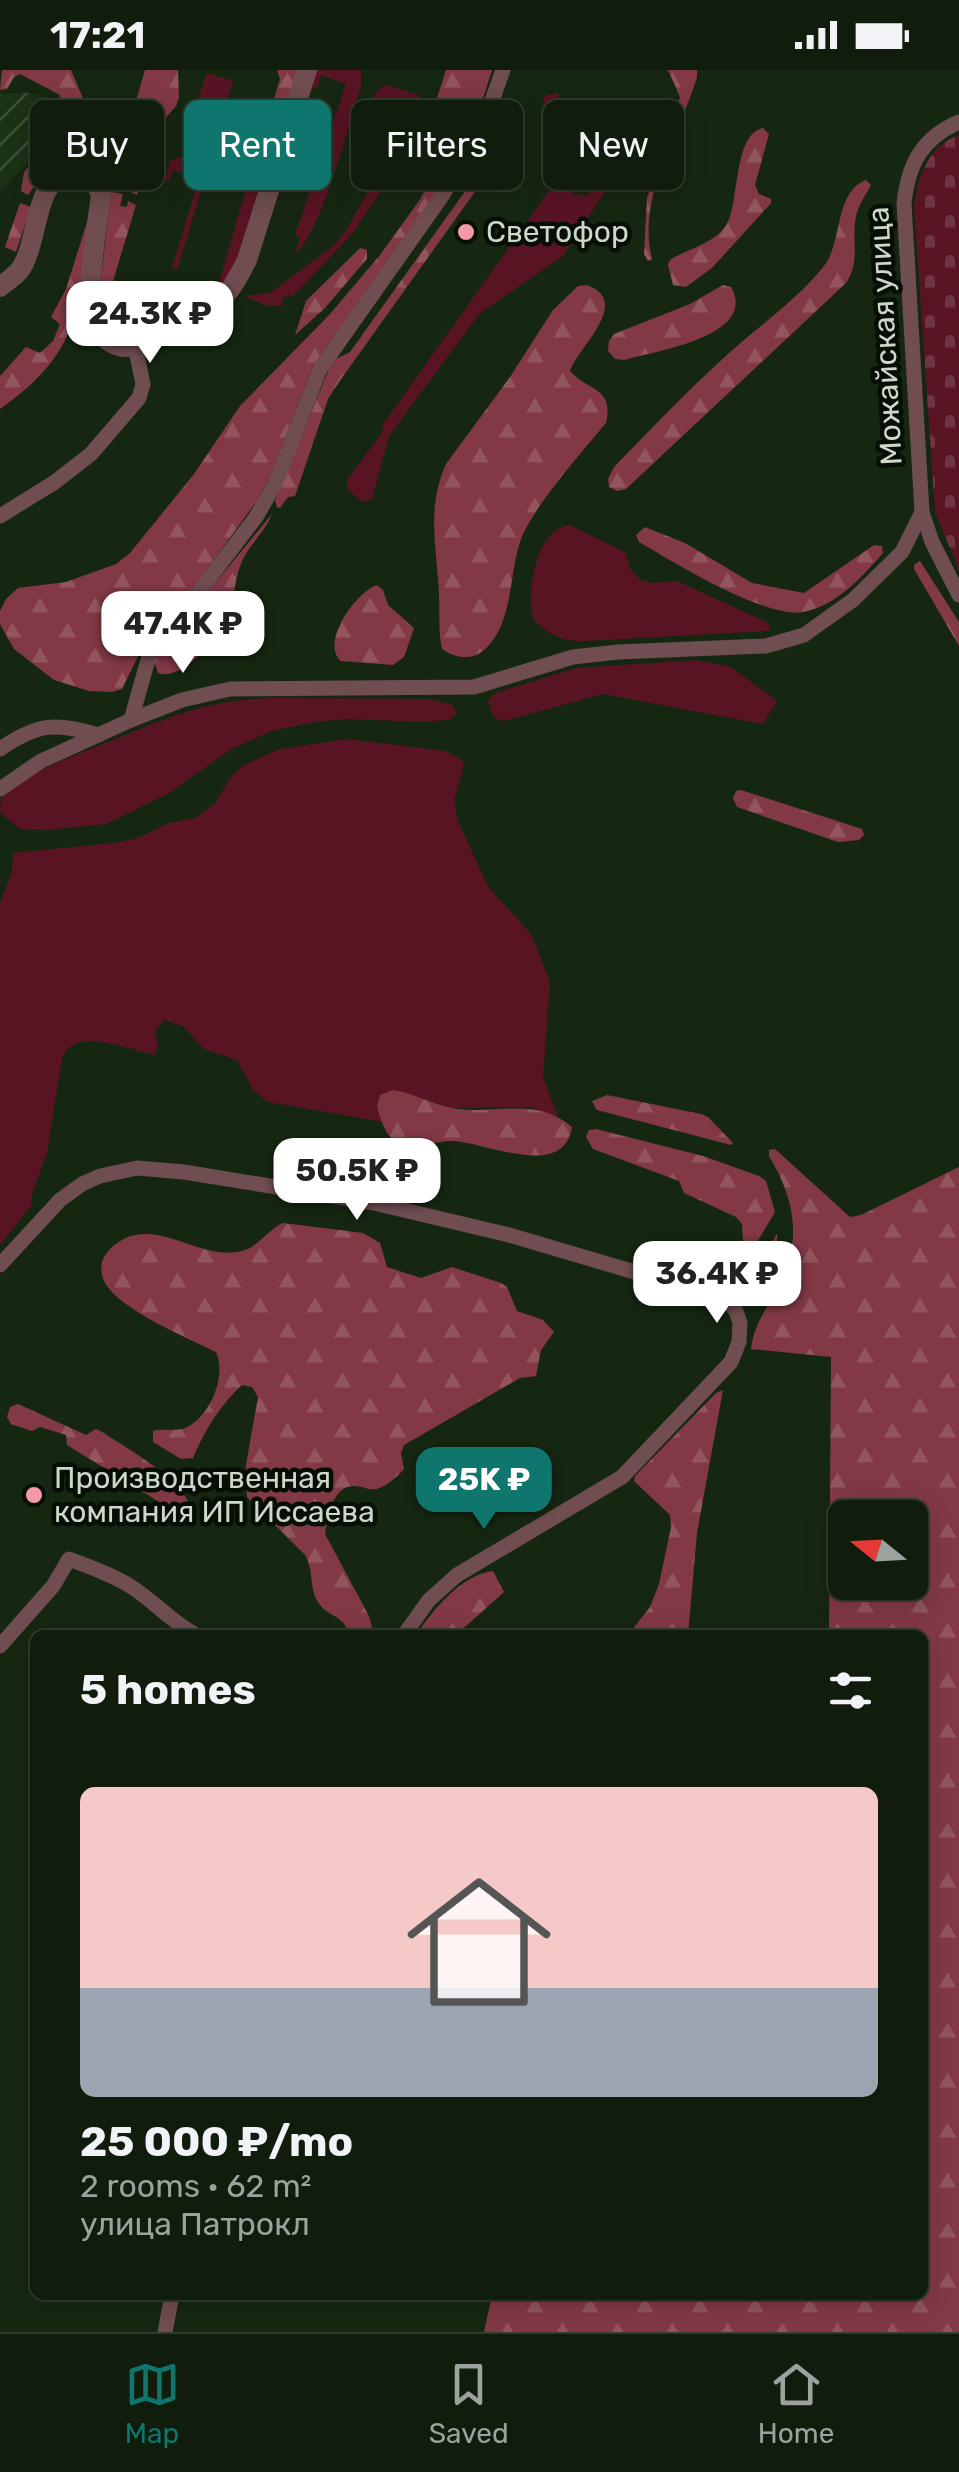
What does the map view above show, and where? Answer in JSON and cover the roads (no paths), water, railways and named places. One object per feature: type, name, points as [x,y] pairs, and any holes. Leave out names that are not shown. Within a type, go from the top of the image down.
[{"type":"street","points":[[0,286],[22,267],[48,186],[60,177],[87,177],[99,186],[101,194],[90,303],[92,322],[107,340],[124,347],[136,346],[220,300],[240,274],[308,70]]},
{"type":"street","points":[[131,720],[153,642],[195,598],[263,506],[320,368],[462,164],[489,114],[502,70]]},
{"type":"street","name":"Можайская улица","points":[[922,512],[904,204],[910,168],[924,143],[959,122]]},
{"type":"street","points":[[0,516],[91,454],[139,398],[143,384],[136,346]]},
{"type":"street","points":[[0,789],[41,761],[131,720],[182,700],[230,689],[474,687],[583,656],[766,646],[804,635],[853,600],[902,552],[922,512]]},
{"type":"street","points":[[922,512],[932,542],[959,595]]},
{"type":"street","points":[[0,749],[27,732],[56,726],[99,734]]},
{"type":"street","points":[[0,1265],[51,1210],[82,1184],[119,1171],[161,1169],[374,1202],[702,1289],[728,1302],[740,1323],[740,1342],[730,1362],[628,1472],[457,1575],[429,1600],[408,1630]]},
{"type":"street","points":[[0,1646],[53,1586],[70,1559],[134,1588],[187,1630]]},
{"type":"street","points":[[165,2332],[171,2300]]},
{"type":"place","name":"Светофор","points":[[466,232]]},
{"type":"place","name":"Производственная компания ИП Иссаева","points":[[34,1495]]}]
